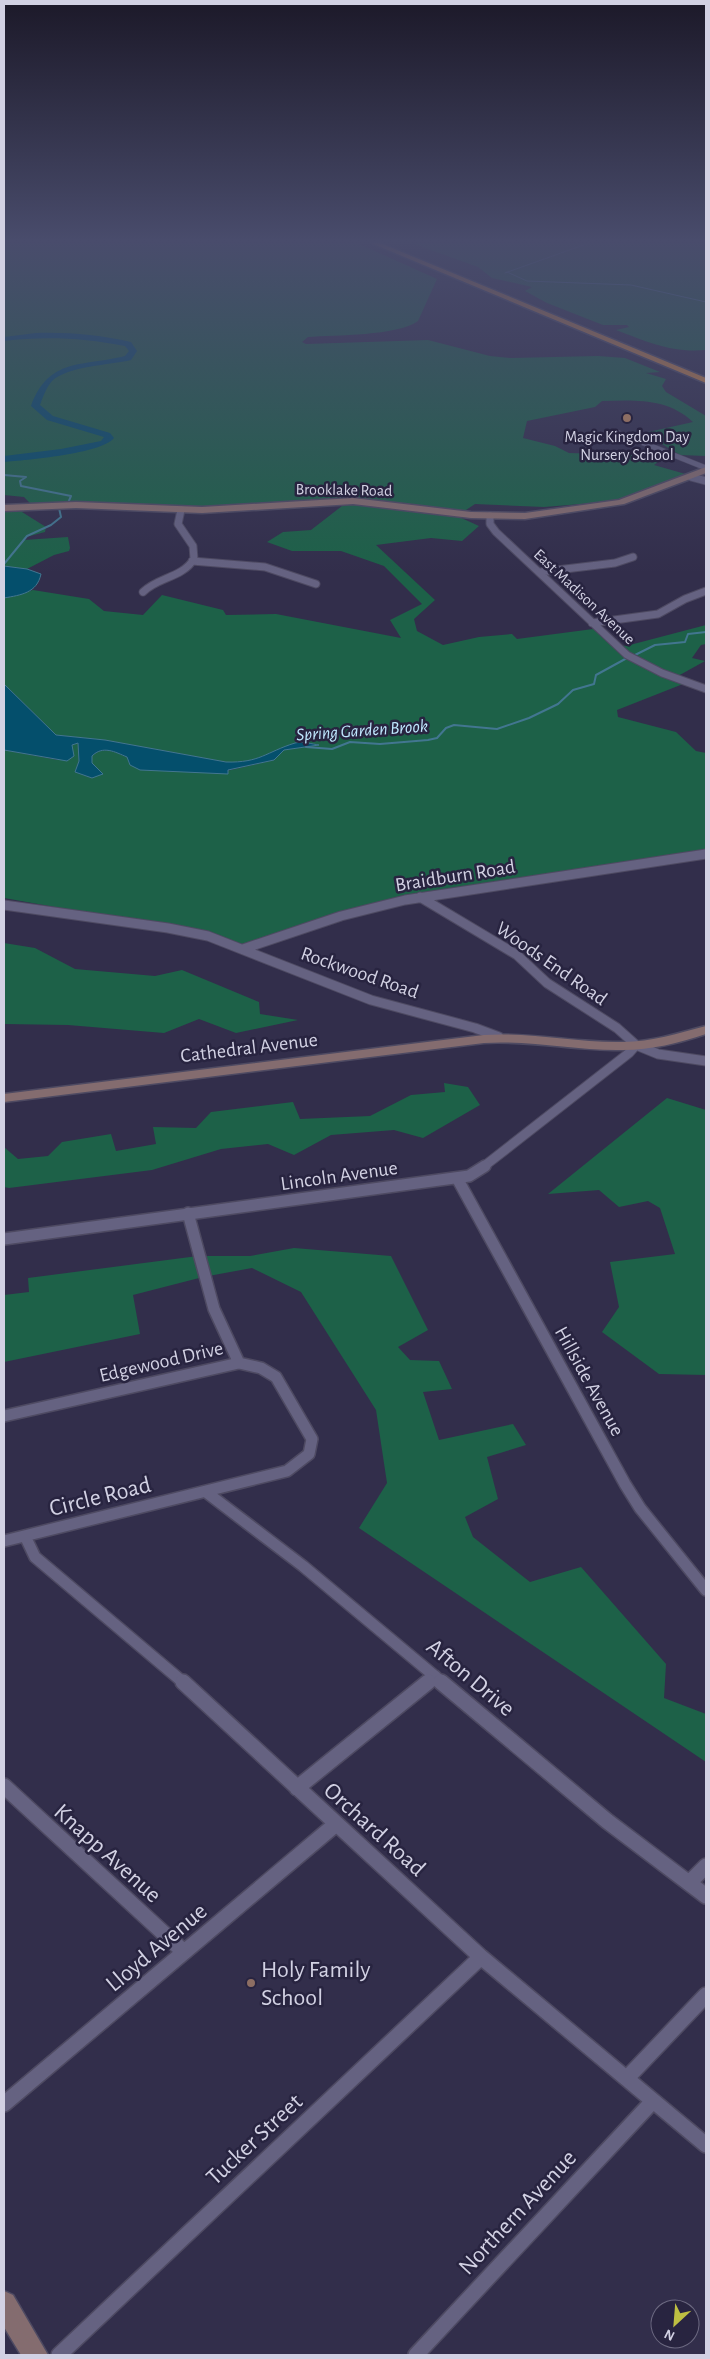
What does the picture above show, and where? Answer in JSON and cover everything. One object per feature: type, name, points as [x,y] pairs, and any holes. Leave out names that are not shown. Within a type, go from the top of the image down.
[{"type":"highway","points":[[639,353],[706,381]]},
{"type":"highway","points":[[657,353],[706,373]]},
{"type":"street","points":[[616,432],[685,462],[706,469]]},
{"type":"street","name":"Brooklake Road","points":[[4,508],[70,505],[181,510],[353,501],[490,516],[535,515],[616,504],[691,477],[706,469]]},
{"type":"street","points":[[691,477],[706,481]]},
{"type":"street","points":[[143,592],[151,585],[180,573],[192,561],[194,552],[192,545],[178,524],[181,510]]},
{"type":"street","name":"East Madison Avenue","points":[[490,516],[492,527],[626,655],[662,673],[706,688]]},
{"type":"street","points":[[540,572],[614,563],[633,557]]},
{"type":"street","points":[[192,561],[272,568],[316,584]]},
{"type":"street","points":[[592,623],[658,614],[685,598],[706,591]]},
{"type":"street","name":"Braidburn Road","points":[[244,949],[341,916],[420,898],[678,860],[706,854]]},
{"type":"street","name":"Woods End Road","points":[[420,898],[517,955],[547,983],[616,1028],[636,1045],[658,1054],[706,1061]]},
{"type":"street","name":"Rockwood Road","points":[[4,905],[192,932],[244,949],[371,1000],[475,1028],[499,1038],[525,1037],[612,1046],[662,1042],[706,1030]]},
{"type":"street","name":"Cathedral Avenue","points":[[4,1098],[499,1038]]},
{"type":"street","name":"Lincoln Avenue","points":[[4,1238],[476,1174],[629,1054],[636,1045]]},
{"type":"street","name":"Hillside Avenue","points":[[457,1178],[625,1484],[640,1508],[706,1590]]},
{"type":"street","points":[[188,1213],[214,1309],[239,1363]]},
{"type":"street","name":"Edgewood Drive","points":[[4,1416],[239,1363],[261,1368],[276,1377],[310,1433],[312,1446],[304,1460],[287,1471],[206,1492]]},
{"type":"street","name":"Circle Road","points":[[4,1541],[206,1492]]},
{"type":"street","name":"Afton Drive","points":[[206,1492],[303,1566],[607,1821],[706,1896]]},
{"type":"street","name":"Orchard Road","points":[[25,1536],[35,1557],[169,1669],[481,1957],[706,2145]]},
{"type":"street","points":[[297,1788],[435,1676]]},
{"type":"street","name":"Knapp Avenue","points":[[4,1786],[184,1952]]},
{"type":"street","name":"Lloyd Avenue","points":[[4,2104],[336,1824]]},
{"type":"street","points":[[689,1883],[706,1866]]},
{"type":"street","name":"Tucker Street","points":[[59,2355],[481,1957]]},
{"type":"street","points":[[626,2078],[706,1995]]},
{"type":"street","name":"Northern Avenue","points":[[416,2355],[653,2101]]},
{"type":"street","points":[[4,2304],[35,2355]]},
{"type":"green space","points":[[4,353],[479,353],[511,358],[598,356],[625,358],[660,372],[646,373],[666,379],[662,386],[666,392],[706,416],[706,456],[680,455],[644,433],[693,422],[673,408],[650,402],[627,400],[602,401],[595,407],[527,421],[523,438],[555,446],[569,453],[637,455],[662,459],[654,465],[689,475],[618,501],[544,507],[475,504],[457,516],[479,526],[462,541],[431,538],[376,545],[435,600],[414,619],[417,631],[443,645],[479,637],[512,634],[517,639],[593,629],[613,644],[626,646],[706,625],[706,644],[701,645],[692,658],[705,661],[678,676],[683,684],[617,710],[618,717],[676,732],[696,751],[706,753],[706,851],[388,904],[243,949],[185,930],[4,898],[4,750],[58,760],[72,745],[78,743],[79,761],[75,772],[92,778],[92,756],[105,750],[127,757],[130,765],[218,773],[274,760],[284,750],[316,745],[293,745],[261,759],[226,762],[105,740],[56,735],[4,684],[4,598],[33,590],[89,599],[104,611],[143,615],[162,595],[223,610],[226,615],[276,614],[401,638],[390,620],[422,604],[384,566],[341,551],[292,551],[267,542],[283,532],[311,530],[351,499],[188,508],[35,507],[22,512],[46,527],[45,532],[26,537],[24,540],[68,537],[70,548],[69,551],[54,555],[27,569],[4,566],[4,510],[34,507],[24,497],[4,495]]},
{"type":"green space","points":[[4,943],[35,948],[75,969],[155,976],[182,970],[259,1002],[260,1014],[298,1020],[236,1033],[199,1019],[164,1033],[68,1025],[4,1024]]},
{"type":"green space","points":[[444,1083],[468,1087],[480,1105],[423,1138],[394,1130],[331,1135],[294,1155],[268,1144],[221,1149],[152,1170],[9,1188],[4,1187],[4,1147],[18,1159],[48,1156],[62,1142],[111,1134],[116,1151],[156,1144],[153,1127],[196,1128],[211,1112],[293,1102],[300,1119],[370,1116],[411,1095],[445,1092]]},
{"type":"green space","points":[[667,1098],[706,1110],[706,1375],[659,1374],[602,1332],[619,1307],[610,1262],[675,1254],[660,1208],[648,1201],[619,1207],[599,1190],[548,1194]]},
{"type":"green space","points":[[294,1248],[391,1256],[428,1330],[398,1347],[410,1360],[439,1361],[452,1389],[423,1392],[439,1440],[513,1424],[526,1445],[487,1457],[498,1499],[465,1517],[473,1537],[530,1582],[581,1567],[666,1664],[664,1698],[706,1714],[706,1762],[359,1528],[387,1483],[376,1410],[301,1292],[252,1268],[203,1277],[133,1295],[140,1334],[4,1362],[4,1295],[29,1292],[28,1278],[198,1256],[250,1256]]},
{"type":"water","points":[[4,566],[27,569],[41,574],[32,589],[22,594],[4,598]]},
{"type":"water","points":[[4,684],[56,735],[105,740],[226,762],[255,759],[298,742],[319,745],[284,750],[274,760],[228,770],[228,774],[140,770],[130,765],[127,757],[105,750],[92,756],[92,763],[103,774],[92,778],[75,772],[79,761],[78,743],[72,745],[74,756],[67,761],[4,750]]},
{"type":"waterway","points":[[4,459],[61,452],[104,443],[109,438],[107,435],[50,418],[35,406],[44,386],[53,376],[78,367],[128,358],[132,353]]},
{"type":"waterway","name":"Spring Garden Brook","points":[[4,475],[26,477],[20,481],[21,486],[71,496],[68,503]]},
{"type":"waterway","name":"Spring Garden Brook","points":[[4,564],[27,536],[51,525],[61,517],[59,508]]},
{"type":"waterway","name":"Spring Garden Brook","points":[[633,656],[655,645],[685,642],[688,634],[706,632]]},
{"type":"waterway","name":"Spring Garden Brook","points":[[306,747],[332,749],[350,742],[380,744],[428,740],[437,738],[446,728],[454,725],[497,729],[529,718],[558,704],[573,690],[594,684],[596,675],[627,658]]},
{"type":"place","name":"Magic Kingdom Day Nursery School","points":[[627,418]]},
{"type":"place","name":"Holy Family School","points":[[251,1983]]}]
